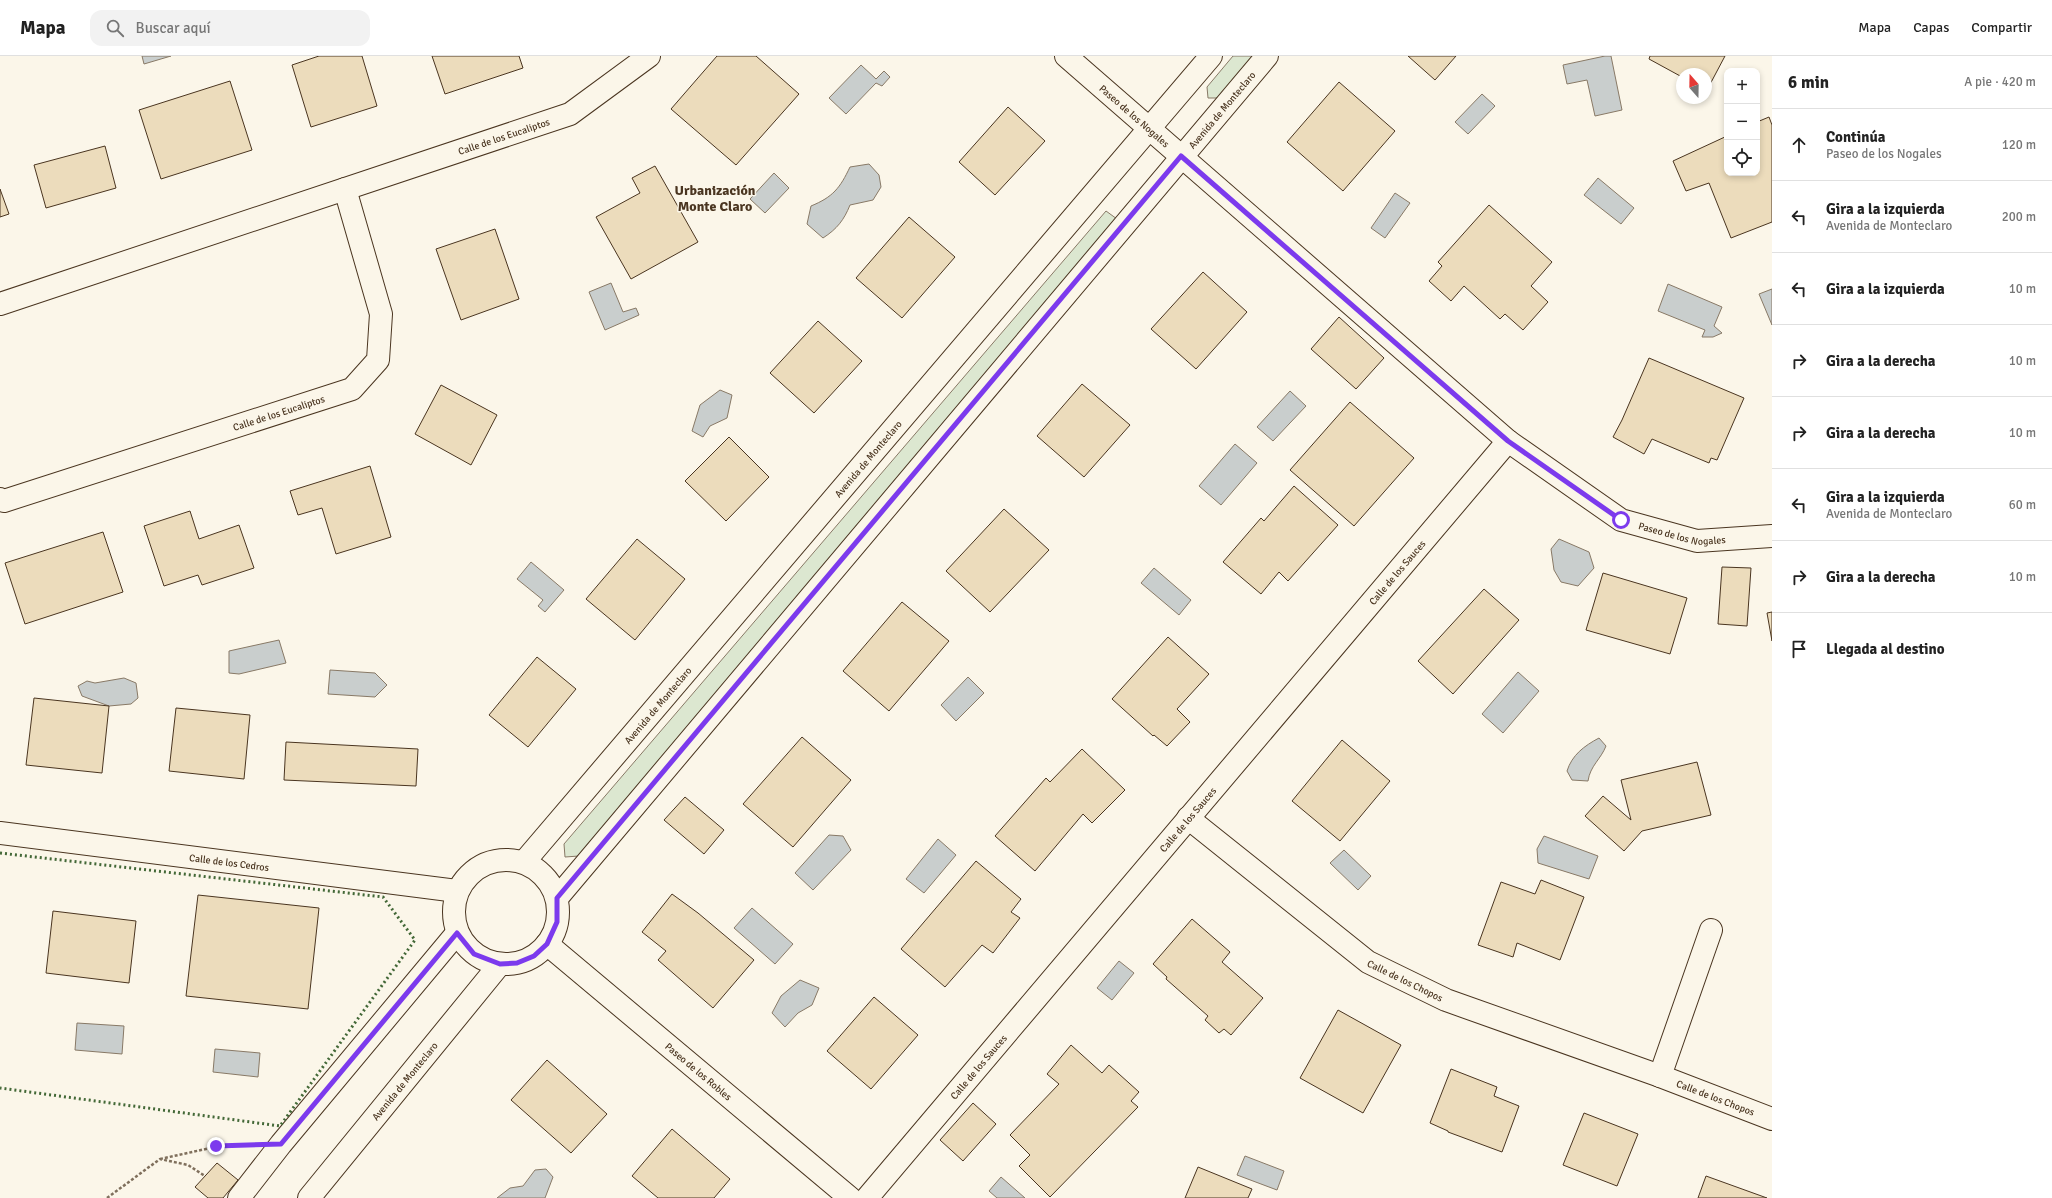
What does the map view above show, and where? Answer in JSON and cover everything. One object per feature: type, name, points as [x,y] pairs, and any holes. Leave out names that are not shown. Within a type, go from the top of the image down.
[{"type":"street","name":"Calle de los Eucaliptos","points":[[0,304],[570,114],[649,56]]},
{"type":"street","name":"Paseo de los Nogales","points":[[1066,56],[1508,441],[1621,520],[1697,541],[1772,536]]},
{"type":"street","name":"Avenida de Monteclaro","points":[[524,862],[1212,56]]},
{"type":"street","name":"Avenida de Monteclaro","points":[[557,898],[1181,156],[1267,56]]},
{"type":"street","name":"Calle de los Eucaliptos","points":[[0,499],[4,501],[352,389],[378,360],[381,314],[345,189]]},
{"type":"street","name":"Calle de los Sauces","points":[[867,1198],[1508,441]]},
{"type":"street","name":"Calle de los Chopos","points":[[1188,818],[1368,962],[1446,1000],[1660,1076],[1772,1119]]},
{"type":"street","name":"Calle de los Cedros","points":[[0,834],[457,891]]},
{"type":"street","points":[[498,860],[524,862],[539,870],[550,882],[557,898],[557,922],[547,944],[534,956],[517,963],[500,964],[474,954],[457,933],[453,912],[457,891],[474,870],[498,860]]},
{"type":"street","points":[[1660,1076],[1711,930]]},
{"type":"street","points":[[239,1198],[281,1144],[457,933]]},
{"type":"street","name":"Paseo de los Robles","points":[[547,944],[850,1198]]},
{"type":"street","name":"Avenida de Monteclaro","points":[[309,1198],[500,964]]},
{"type":"path","points":[[107,1198],[160,1159],[216,1146],[281,1144]]},
{"type":"path","points":[[160,1159],[188,1165],[205,1176]]},
{"type":"green space","points":[[1233,56],[1256,56],[1220,98],[1208,98],[1207,87]]},
{"type":"green space","points":[[1106,211],[1117,219],[579,856],[565,857],[564,844]]},
{"type":"shaded area","points":[[142,56],[171,56],[144,64]]},
{"type":"shaded area","points":[[1611,56],[1622,110],[1595,116],[1587,80],[1567,84],[1563,65]]},
{"type":"shaded area","points":[[861,65],[876,79],[884,71],[890,77],[882,86],[876,83],[846,114],[829,98]]},
{"type":"shaded area","points":[[1482,94],[1495,106],[1468,134],[1455,122]]},
{"type":"shaded area","points":[[869,164],[879,175],[881,187],[873,200],[850,205],[840,224],[823,238],[807,224],[811,206],[819,203],[835,191],[843,181],[850,167]]},
{"type":"shaded area","points":[[774,173],[789,188],[765,213],[750,199]]},
{"type":"shaded area","points":[[1598,178],[1634,208],[1621,224],[1584,195]]},
{"type":"shaded area","points":[[1395,193],[1410,203],[1385,238],[1371,228]]},
{"type":"shaded area","points":[[611,283],[623,312],[636,308],[639,315],[605,330],[589,292]]},
{"type":"shaded area","points":[[1668,284],[1722,307],[1714,326],[1722,333],[1713,337],[1702,337],[1705,330],[1658,311]]},
{"type":"shaded area","points":[[1772,289],[1772,325],[1759,294]]},
{"type":"shaded area","points":[[720,390],[732,395],[727,418],[710,426],[703,437],[692,431],[700,405]]},
{"type":"shaded area","points":[[1290,391],[1306,406],[1273,441],[1257,427]]},
{"type":"shaded area","points":[[1235,444],[1257,463],[1221,505],[1199,486]]},
{"type":"shaded area","points":[[1559,539],[1589,552],[1594,568],[1578,586],[1561,582],[1554,570],[1551,549]]},
{"type":"shaded area","points":[[531,562],[564,590],[545,612],[538,606],[543,600],[517,579]]},
{"type":"shaded area","points":[[1154,568],[1191,600],[1179,615],[1141,583]]},
{"type":"shaded area","points":[[279,640],[286,663],[239,674],[229,673],[229,651]]},
{"type":"shaded area","points":[[330,670],[375,673],[387,685],[375,697],[328,694]]},
{"type":"shaded area","points":[[1518,672],[1539,691],[1503,733],[1482,714]]},
{"type":"shaded area","points":[[968,677],[984,693],[956,721],[941,705]]},
{"type":"shaded area","points":[[124,678],[136,683],[138,698],[131,704],[109,706],[82,696],[78,686],[87,681],[95,683]]},
{"type":"shaded area","points":[[1599,738],[1606,746],[1593,767],[1588,781],[1572,780],[1567,771],[1572,760],[1588,744]]},
{"type":"shaded area","points":[[829,835],[843,836],[851,850],[813,890],[795,873]]},
{"type":"shaded area","points":[[1544,836],[1598,856],[1589,879],[1538,863],[1537,849]]},
{"type":"shaded area","points":[[938,839],[956,855],[924,893],[906,879]]},
{"type":"shaded area","points":[[1344,850],[1371,876],[1358,890],[1330,863]]},
{"type":"shaded area","points":[[752,908],[793,944],[775,964],[734,928]]},
{"type":"shaded area","points":[[1119,961],[1134,973],[1112,1000],[1097,988]]},
{"type":"shaded area","points":[[800,980],[819,988],[812,1005],[798,1013],[785,1027],[772,1013],[781,996]]},
{"type":"shaded area","points":[[77,1023],[124,1026],[122,1054],[75,1050]]},
{"type":"shaded area","points":[[215,1049],[260,1053],[258,1077],[213,1072]]},
{"type":"shaded area","points":[[1245,1156],[1284,1171],[1277,1190],[1237,1175]]},
{"type":"shaded area","points":[[546,1169],[553,1177],[545,1198],[497,1198],[510,1188],[523,1186],[535,1170]]},
{"type":"shaded area","points":[[1001,1177],[1025,1198],[997,1198],[989,1191]]},
{"type":"building","points":[[319,56],[362,56],[377,106],[311,127],[292,65]]},
{"type":"building","points":[[432,56],[519,56],[523,68],[445,94]]},
{"type":"building","points":[[717,56],[756,56],[799,94],[736,165],[671,109]]},
{"type":"building","points":[[1408,56],[1456,56],[1435,80]]},
{"type":"building","points":[[1650,56],[1725,56],[1712,81],[1712,68],[1676,68],[1676,74],[1649,59]]},
{"type":"building","points":[[230,81],[252,150],[161,179],[139,110]]},
{"type":"building","points":[[1339,82],[1395,131],[1343,191],[1287,142]]},
{"type":"building","points":[[1008,107],[1045,141],[995,195],[959,162]]},
{"type":"building","points":[[1769,117],[1772,125],[1772,222],[1731,238],[1709,183],[1686,191],[1673,161],[1724,137],[1724,176],[1760,176],[1760,121]]},
{"type":"building","points":[[105,146],[116,188],[46,208],[34,165]]},
{"type":"building","points":[[655,166],[698,242],[631,279],[596,217],[640,193],[632,178]]},
{"type":"building","points":[[0,189],[9,214],[0,217]]},
{"type":"building","points":[[1489,205],[1552,262],[1531,286],[1548,302],[1523,330],[1505,314],[1500,319],[1464,286],[1451,301],[1429,281],[1442,266],[1438,262]]},
{"type":"building","points":[[909,217],[955,257],[902,318],[856,278]]},
{"type":"building","points":[[495,229],[519,299],[461,320],[436,249]]},
{"type":"building","points":[[1203,272],[1247,312],[1196,369],[1151,329]]},
{"type":"building","points":[[1339,317],[1384,358],[1356,389],[1311,349]]},
{"type":"building","points":[[818,321],[862,361],[814,413],[770,373]]},
{"type":"building","points":[[1649,358],[1744,398],[1717,460],[1711,458],[1709,463],[1652,439],[1644,454],[1613,437]]},
{"type":"building","points":[[1082,384],[1130,425],[1084,477],[1037,436]]},
{"type":"building","points":[[441,385],[497,415],[471,465],[415,434]]},
{"type":"building","points":[[1350,402],[1414,458],[1354,526],[1290,470]]},
{"type":"building","points":[[729,437],[769,477],[726,521],[685,481]]},
{"type":"building","points":[[370,466],[391,537],[336,554],[322,508],[298,515],[290,491]]},
{"type":"building","points":[[1294,486],[1338,525],[1288,581],[1279,572],[1261,594],[1223,562],[1261,518],[1264,521]]},
{"type":"building","points":[[1004,509],[1049,550],[990,612],[946,571]]},
{"type":"building","points":[[190,511],[199,539],[239,525],[254,568],[202,585],[198,575],[164,586],[144,526]]},
{"type":"building","points":[[103,532],[123,592],[25,624],[5,563]]},
{"type":"building","points":[[637,539],[685,579],[635,640],[586,599]]},
{"type":"building","points":[[1722,567],[1751,568],[1747,626],[1718,624]]},
{"type":"building","points":[[1603,573],[1687,598],[1670,654],[1586,630]]},
{"type":"building","points":[[1484,589],[1519,620],[1453,694],[1418,661]]},
{"type":"building","points":[[902,602],[949,641],[889,711],[843,671]]},
{"type":"building","points":[[1772,612],[1772,641],[1767,613]]},
{"type":"building","points":[[1168,637],[1209,674],[1177,709],[1190,722],[1167,746],[1154,735],[1153,736],[1112,699]]},
{"type":"building","points":[[537,657],[576,689],[528,747],[489,715]]},
{"type":"building","points":[[34,698],[109,706],[102,773],[26,765]]},
{"type":"building","points":[[176,708],[250,715],[244,779],[169,771]]},
{"type":"building","points":[[802,737],[851,780],[793,847],[743,804]]},
{"type":"building","points":[[1342,740],[1390,781],[1340,841],[1292,801]]},
{"type":"building","points":[[286,742],[418,749],[416,786],[284,780]]},
{"type":"building","points":[[1082,749],[1125,790],[1092,823],[1083,814],[1035,871],[995,836],[1046,778],[1050,782]]},
{"type":"building","points":[[1697,762],[1711,815],[1642,831],[1624,851],[1585,816],[1603,796],[1631,820],[1621,780]]},
{"type":"building","points":[[685,797],[724,830],[704,854],[664,820]]},
{"type":"building","points":[[976,861],[1021,899],[1011,912],[1020,918],[993,953],[982,945],[945,987],[901,949]]},
{"type":"building","points":[[1541,880],[1584,897],[1560,960],[1517,943],[1513,957],[1478,945],[1501,882],[1535,894]]},
{"type":"building","points":[[672,894],[698,913],[754,960],[713,1008],[658,960],[666,951],[642,932]]},
{"type":"building","points":[[198,895],[319,908],[308,1009],[186,996]]},
{"type":"building","points":[[53,911],[136,921],[129,983],[46,973]]},
{"type":"building","points":[[1192,919],[1230,952],[1222,962],[1263,998],[1231,1035],[1224,1029],[1219,1033],[1205,1020],[1208,1016],[1166,979],[1167,977],[1153,964]]},
{"type":"building","points":[[874,997],[918,1035],[871,1089],[827,1051]]},
{"type":"building","points":[[1338,1010],[1401,1045],[1363,1113],[1300,1078]]},
{"type":"building","points":[[1071,1045],[1102,1073],[1109,1065],[1139,1092],[1131,1101],[1138,1107],[1050,1197],[1019,1166],[1030,1155],[1010,1135],[1059,1084],[1047,1074]]},
{"type":"building","points":[[547,1060],[607,1114],[571,1153],[511,1100]]},
{"type":"building","points":[[1451,1069],[1497,1087],[1494,1096],[1519,1106],[1502,1152],[1448,1132],[1430,1123]]},
{"type":"building","points":[[973,1103],[996,1124],[963,1161],[940,1140]]},
{"type":"building","points":[[1584,1113],[1638,1134],[1617,1186],[1563,1165]]},
{"type":"building","points":[[672,1129],[730,1179],[714,1198],[658,1198],[632,1176]]},
{"type":"building","points":[[217,1163],[238,1180],[223,1198],[208,1198],[195,1187]]},
{"type":"building","points":[[1198,1167],[1252,1189],[1248,1198],[1185,1198]]},
{"type":"building","points":[[1706,1176],[1767,1198],[1698,1198]]},
{"type":"hedge","points":[[0,853],[383,897],[415,940],[280,1126],[0,1088]]},
{"type":"district","name":"Urbanización Monte Claro","points":[[715,198]]},
{"type":"route","points":[[216,1146],[281,1144],[457,933],[474,954],[500,964],[517,963],[534,956],[547,944],[557,922],[557,898],[1181,156],[1508,441],[1621,520]]}]
